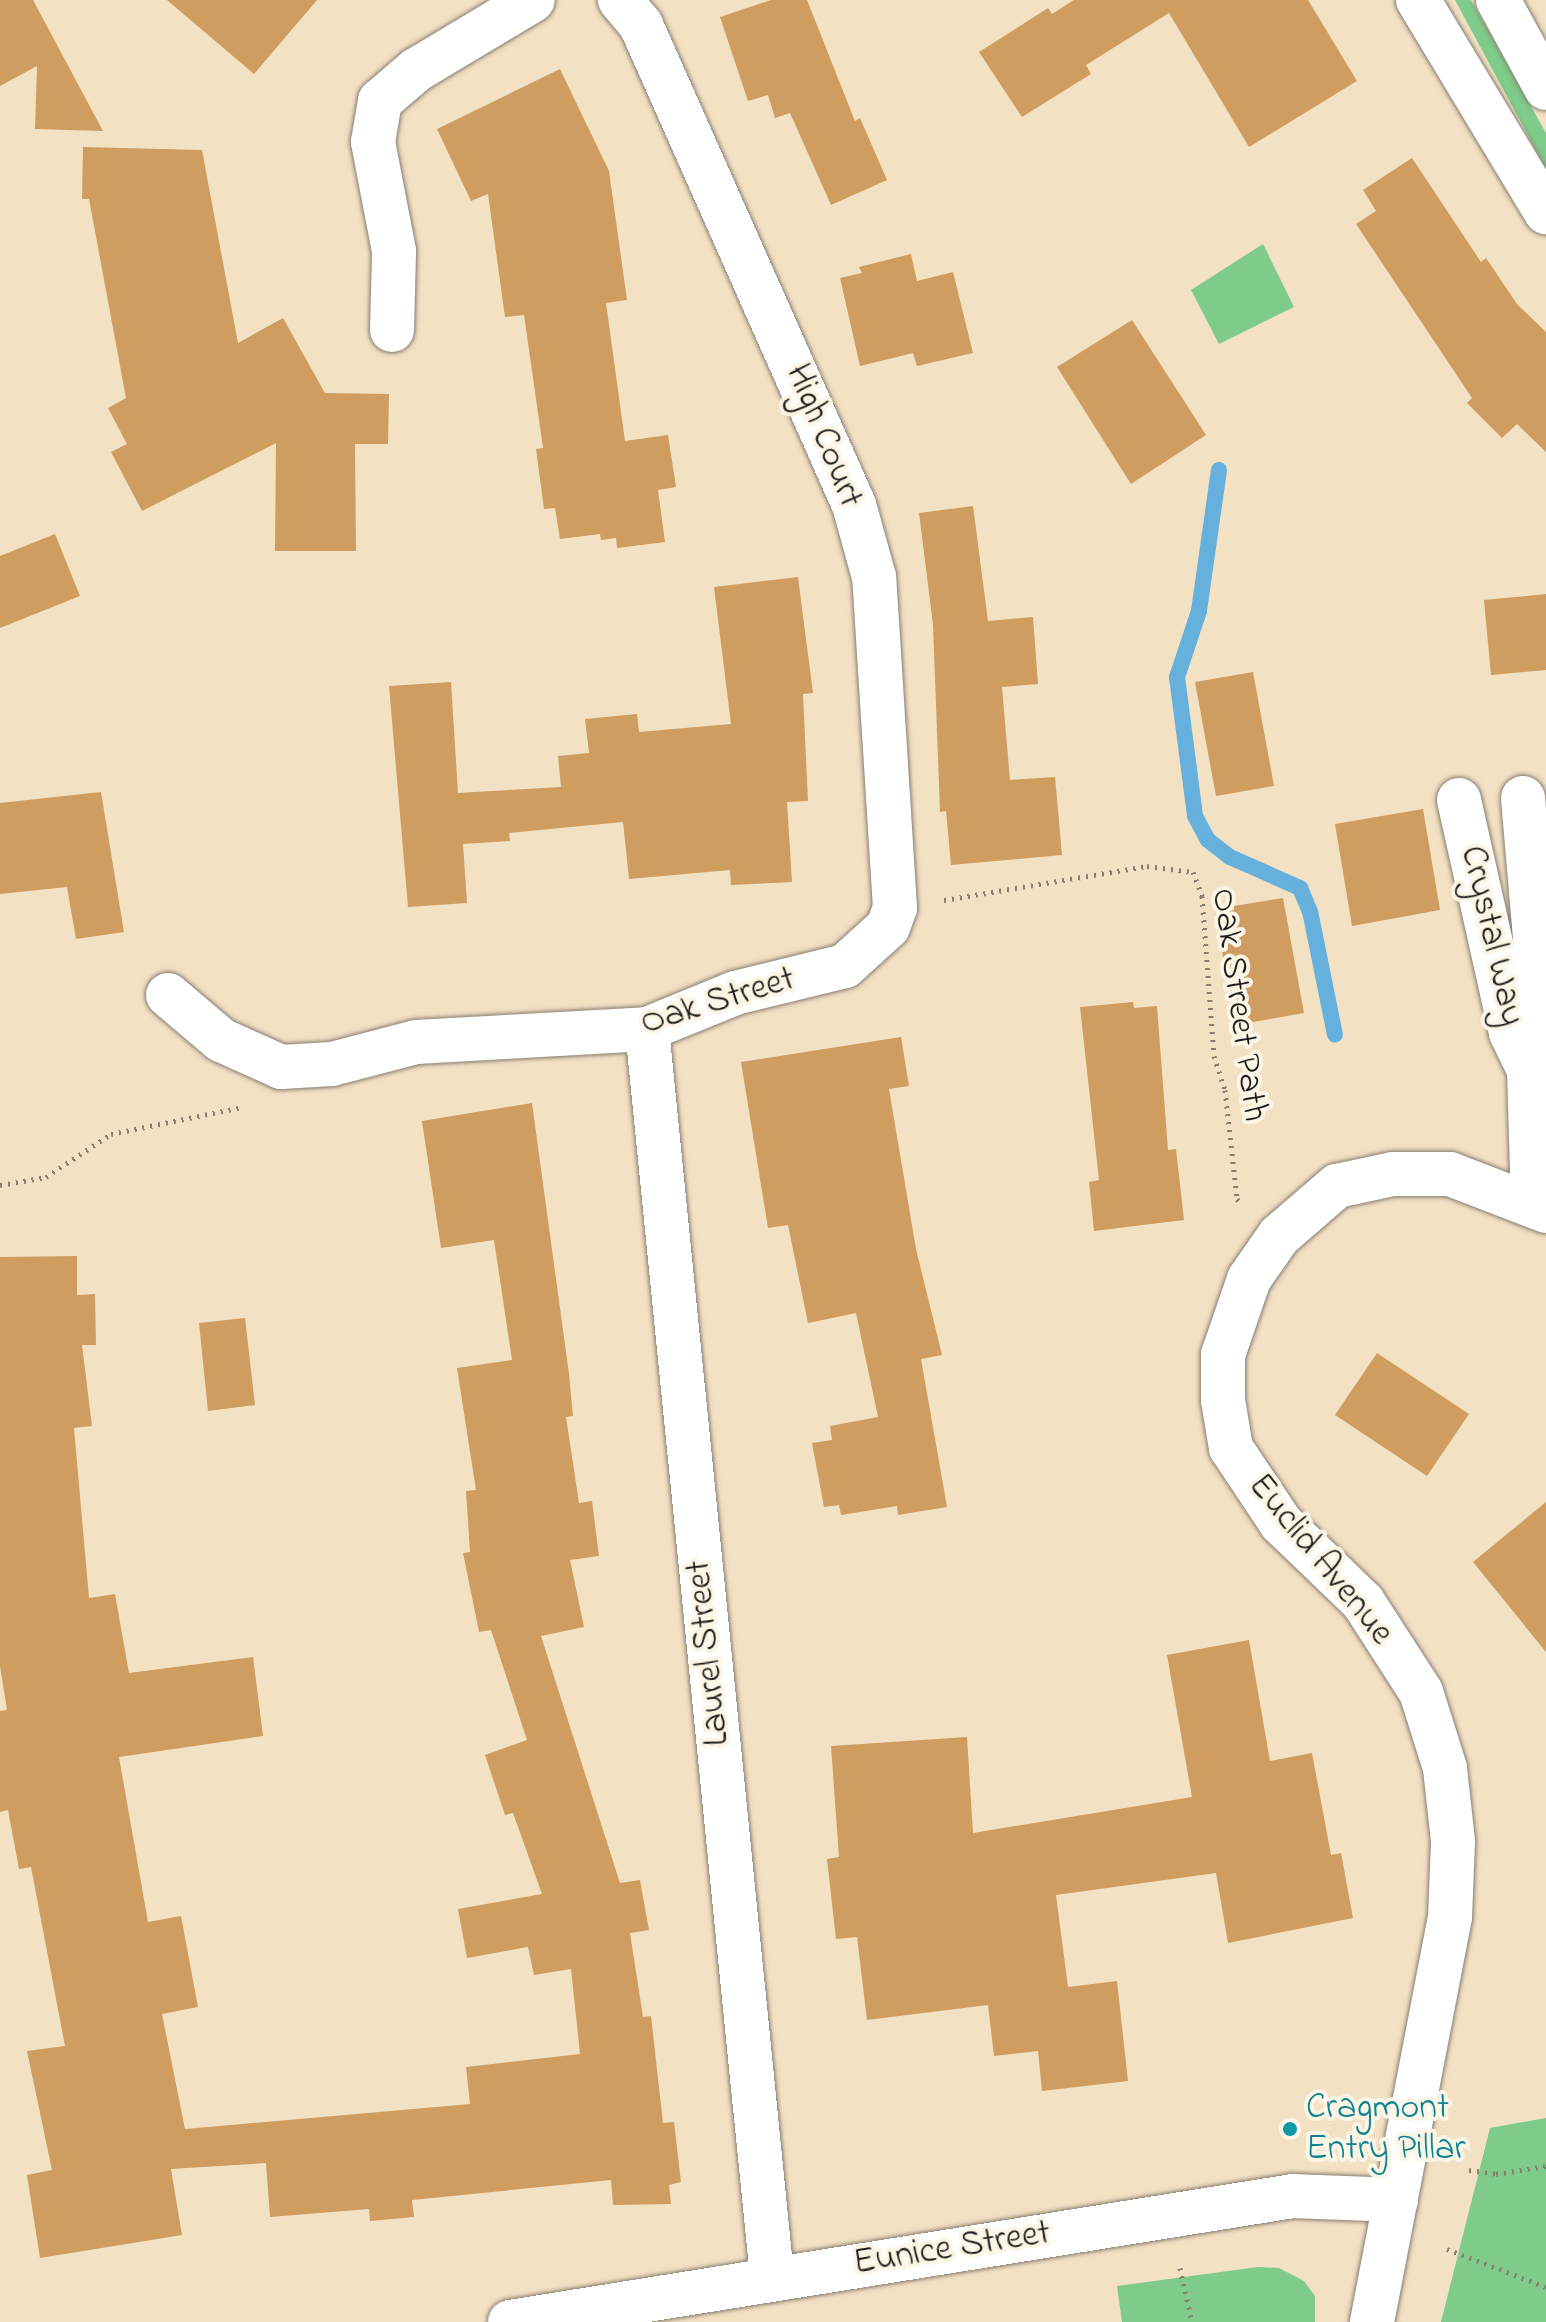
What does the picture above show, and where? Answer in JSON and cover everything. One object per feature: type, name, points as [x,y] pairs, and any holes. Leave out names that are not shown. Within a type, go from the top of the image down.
[{"type":"street","points":[[392,330],[394,251],[373,142],[380,101],[416,70],[533,0]]},
{"type":"street","name":"High Court","points":[[620,0],[641,25],[854,505],[874,577],[895,908]]},
{"type":"street","points":[[1418,0],[1546,212]]},
{"type":"street","points":[[1498,0],[1546,88]]},
{"type":"street","name":"Crystal Way","points":[[1523,798],[1543,1033],[1529,1070]]},
{"type":"street","name":"Crystal Way","points":[[1459,800],[1511,1033],[1529,1070],[1540,1207]]},
{"type":"street","name":"Oak Street","points":[[168,995],[221,1040],[281,1067],[369,1057],[416,1042],[647,1029],[735,993],[845,966],[879,941],[895,908]]},
{"type":"street","name":"Laurel Street","points":[[647,1029],[772,2278]]},
{"type":"street","name":"Euclid Avenue","points":[[1372,2322],[1450,1917],[1453,1841],[1445,1768],[1421,1692],[1363,1602],[1281,1523],[1231,1448],[1223,1400],[1223,1355],[1249,1279],[1279,1236],[1337,1186],[1393,1174],[1450,1174],[1540,1207]]},
{"type":"street","name":"Eunice Street","points":[[510,2322],[1293,2196],[1396,2200]]},
{"type":"path","name":"Oak Street Path","points":[[895,908],[1147,866],[1193,872],[1202,896],[1214,1056],[1225,1090],[1237,1199],[1279,1236]]},
{"type":"path","points":[[0,1185],[46,1177],[111,1134]]},
{"type":"path","points":[[1469,2170],[1496,2174],[1546,2166]]},
{"type":"path","points":[[1447,2249],[1546,2287]]},
{"type":"path","points":[[1180,2268],[1192,2322]]},
{"type":"green space","points":[[1455,0],[1471,0],[1546,133],[1546,169]]},
{"type":"green space","points":[[1263,244],[1294,307],[1219,344],[1191,290]]},
{"type":"green space","points":[[1546,2118],[1546,2322],[1441,2322],[1490,2128]]},
{"type":"green space","points":[[1258,2267],[1279,2268],[1304,2281],[1315,2296],[1315,2322],[1122,2322],[1117,2286]]},
{"type":"building","points":[[0,0],[33,0],[103,131],[35,129],[37,66],[0,86]]},
{"type":"building","points":[[167,0],[317,0],[254,74]]},
{"type":"building","points":[[771,0],[807,0],[855,121],[860,118],[887,180],[831,205],[790,113],[775,118],[768,95],[748,101],[720,17]]},
{"type":"building","points":[[1074,0],[1308,0],[1357,81],[1249,147],[1169,13],[1086,65],[1091,74],[1022,117],[979,52],[1048,8],[1052,14]]},
{"type":"building","points":[[560,69],[609,171],[627,300],[606,303],[625,441],[668,435],[676,487],[658,490],[665,542],[617,548],[616,538],[601,540],[600,534],[560,539],[555,508],[544,509],[536,449],[543,448],[524,315],[505,317],[488,194],[471,201],[437,129]]},
{"type":"building","points":[[83,147],[202,150],[238,343],[283,318],[325,393],[389,394],[388,444],[355,444],[356,551],[275,551],[276,443],[142,511],[111,452],[127,444],[108,408],[126,398],[89,199],[82,199]]},
{"type":"building","points":[[1412,158],[1481,262],[1486,258],[1517,304],[1546,332],[1546,452],[1517,424],[1502,438],[1467,403],[1472,398],[1356,224],[1376,211],[1363,190]]},
{"type":"building","points":[[911,254],[917,281],[953,272],[973,353],[917,366],[913,353],[860,366],[840,278],[862,273],[859,267]]},
{"type":"building","points":[[1132,320],[1206,435],[1131,484],[1057,367]]},
{"type":"building","points":[[973,506],[988,621],[1033,617],[1038,684],[1002,687],[1010,780],[1055,777],[1062,855],[951,865],[946,811],[940,812],[933,625],[919,513]]},
{"type":"building","points":[[55,534],[80,596],[0,628],[0,556]]},
{"type":"building","points":[[798,577],[813,693],[803,694],[808,801],[787,802],[792,882],[731,885],[730,870],[629,879],[623,822],[509,833],[510,841],[463,844],[467,903],[408,907],[389,686],[451,682],[458,793],[561,787],[558,756],[589,753],[585,719],[637,714],[639,732],[731,724],[714,587]]},
{"type":"building","points":[[1546,594],[1546,670],[1491,675],[1484,600]]},
{"type":"building","points":[[1253,672],[1274,786],[1216,796],[1195,682]]},
{"type":"building","points":[[101,792],[124,932],[76,939],[67,887],[0,894],[0,803]]},
{"type":"building","points":[[1423,809],[1440,910],[1352,926],[1335,824]]},
{"type":"building","points":[[1283,898],[1304,1013],[1236,1025],[1215,914],[1234,910],[1234,906]]},
{"type":"building","points":[[1133,1002],[1134,1008],[1157,1006],[1168,1150],[1176,1149],[1184,1220],[1094,1231],[1089,1182],[1099,1180],[1080,1007]]},
{"type":"building","points":[[901,1037],[909,1086],[889,1089],[916,1249],[942,1355],[921,1359],[947,1507],[898,1515],[897,1506],[841,1515],[839,1505],[824,1507],[812,1443],[832,1440],[830,1426],[878,1417],[856,1313],[808,1323],[788,1225],[768,1228],[741,1062]]},
{"type":"building","points":[[532,1103],[569,1374],[573,1416],[566,1417],[579,1503],[592,1501],[599,1556],[570,1560],[584,1627],[541,1636],[620,1883],[640,1880],[649,1930],[630,1933],[643,2017],[651,2016],[663,2123],[674,2122],[681,2182],[669,2185],[671,2204],[613,2205],[611,2180],[412,2200],[414,2217],[370,2221],[369,2209],[270,2217],[266,2163],[171,2169],[182,2235],[40,2258],[27,2175],[52,2170],[27,2051],[65,2046],[31,1867],[19,1869],[8,1810],[0,1812],[0,1711],[7,1710],[0,1666],[0,1257],[77,1256],[77,1295],[95,1294],[96,1345],[82,1345],[92,1426],[74,1428],[89,1598],[115,1594],[129,1673],[253,1657],[263,1736],[119,1757],[148,1922],[181,1916],[198,2007],[162,2014],[185,2129],[470,2104],[466,2067],[580,2054],[571,1969],[534,1975],[528,1947],[467,1958],[458,1909],[542,1894],[513,1813],[505,1815],[485,1755],[527,1740],[491,1630],[479,1632],[463,1553],[470,1552],[466,1491],[476,1490],[457,1368],[512,1360],[494,1240],[441,1248],[422,1121]]},
{"type":"building","points":[[245,1318],[255,1405],[208,1411],[199,1323]]},
{"type":"building","points":[[1377,1353],[1469,1414],[1427,1476],[1335,1415]]},
{"type":"building","points":[[1546,1502],[1546,1652],[1473,1562]]},
{"type":"building","points":[[1249,1640],[1270,1761],[1312,1753],[1331,1855],[1341,1853],[1353,1918],[1228,1943],[1216,1873],[1056,1895],[1068,1987],[1117,1981],[1128,2081],[1042,2091],[1038,2051],[994,2056],[988,2005],[867,2020],[857,1937],[836,1939],[827,1859],[839,1857],[831,1746],[967,1737],[973,1833],[1192,1797],[1167,1655]]},
{"type":"waterway","points":[[1219,470],[1199,611],[1177,677],[1195,816],[1208,840],[1230,857],[1300,888],[1310,911],[1335,1035]]},
{"type":"place","name":"Cragmont Entry Pillar","points":[[1290,2129]]}]
